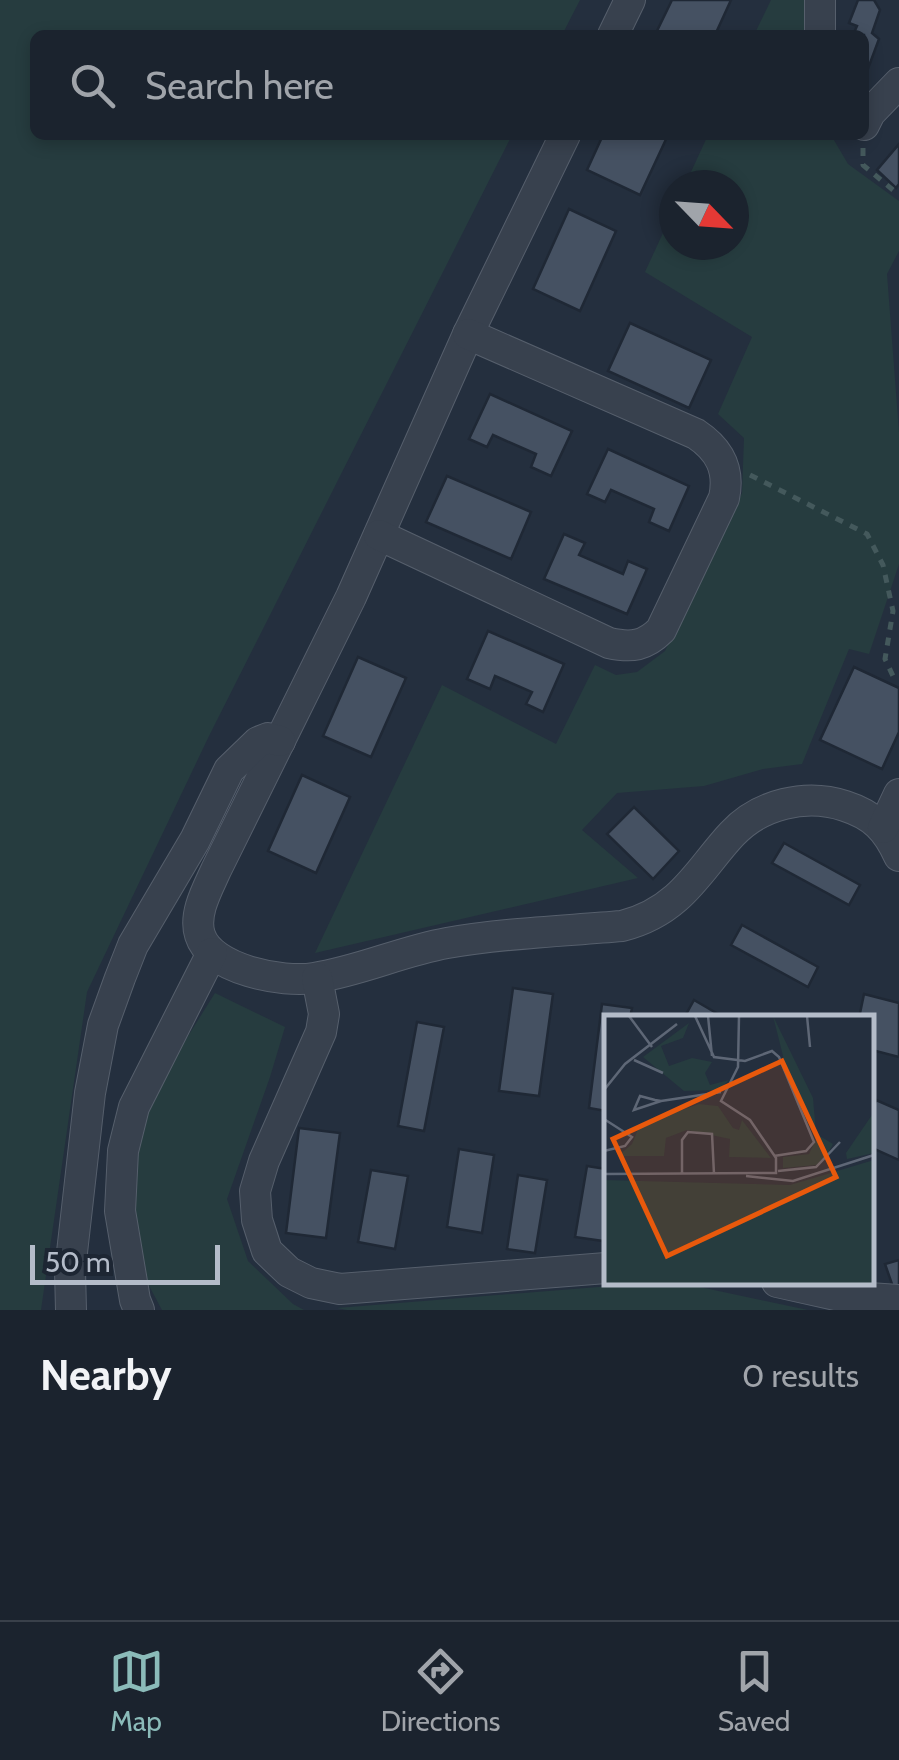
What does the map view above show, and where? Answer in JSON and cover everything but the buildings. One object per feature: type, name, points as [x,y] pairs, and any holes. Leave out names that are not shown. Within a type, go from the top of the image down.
[{"type":"street","points":[[615,30],[630,0]]},
{"type":"street","points":[[820,0],[820,30]]},
{"type":"street","points":[[869,116],[899,82]]},
{"type":"street","points":[[563,140],[202,902],[200,937],[226,962],[250,972],[298,980],[458,941],[622,926],[642,921],[677,897],[734,831],[752,818],[776,806],[804,799],[828,801],[869,815],[892,840],[899,856]]},
{"type":"street","points":[[378,535],[609,644],[639,646],[662,630],[724,498],[722,460],[712,445],[696,434],[468,334]]},
{"type":"street","points":[[71,1310],[70,1270],[90,1093],[103,1025],[120,978],[133,945],[195,840],[229,770],[258,742],[268,738],[280,741]]},
{"type":"street","points":[[882,828],[899,794]]},
{"type":"street","points":[[139,1310],[134,1300],[120,1211],[123,1151],[134,1107],[212,952]]},
{"type":"street","points":[[317,978],[324,1014],[321,1032],[264,1161],[255,1191],[257,1220],[268,1251],[289,1272],[311,1283],[340,1289],[604,1268]]},
{"type":"street","points":[[790,1285],[840,1296],[899,1300]]},
{"type":"path","points":[[863,140],[862,164],[899,195]]},
{"type":"path","points":[[722,460],[867,534],[883,564],[893,611],[885,659],[899,680]]},
{"type":"green space","points":[[0,0],[580,0],[565,30],[30,30],[30,140],[509,140],[209,736],[87,992],[41,1310],[0,1310]]},
{"type":"green space","points":[[771,0],[809,0],[808,30],[756,30]]},
{"type":"green space","points":[[706,140],[834,140],[848,164],[899,201],[899,251],[887,274],[899,432],[899,564],[869,654],[849,649],[802,764],[763,769],[704,786],[617,793],[582,830],[638,878],[315,953],[442,685],[556,744],[595,665],[616,675],[637,672],[665,651],[742,493],[744,438],[718,414],[752,337],[645,272],[659,242],[659,260],[749,260],[749,170],[692,170]]},
{"type":"green space","points":[[215,993],[285,1027],[227,1199],[248,1261],[304,1310],[162,1310],[146,1280],[134,1212],[137,1136],[168,1068]]},
{"type":"green space","points":[[657,1285],[700,1287],[808,1310],[347,1310],[337,1308]]}]
